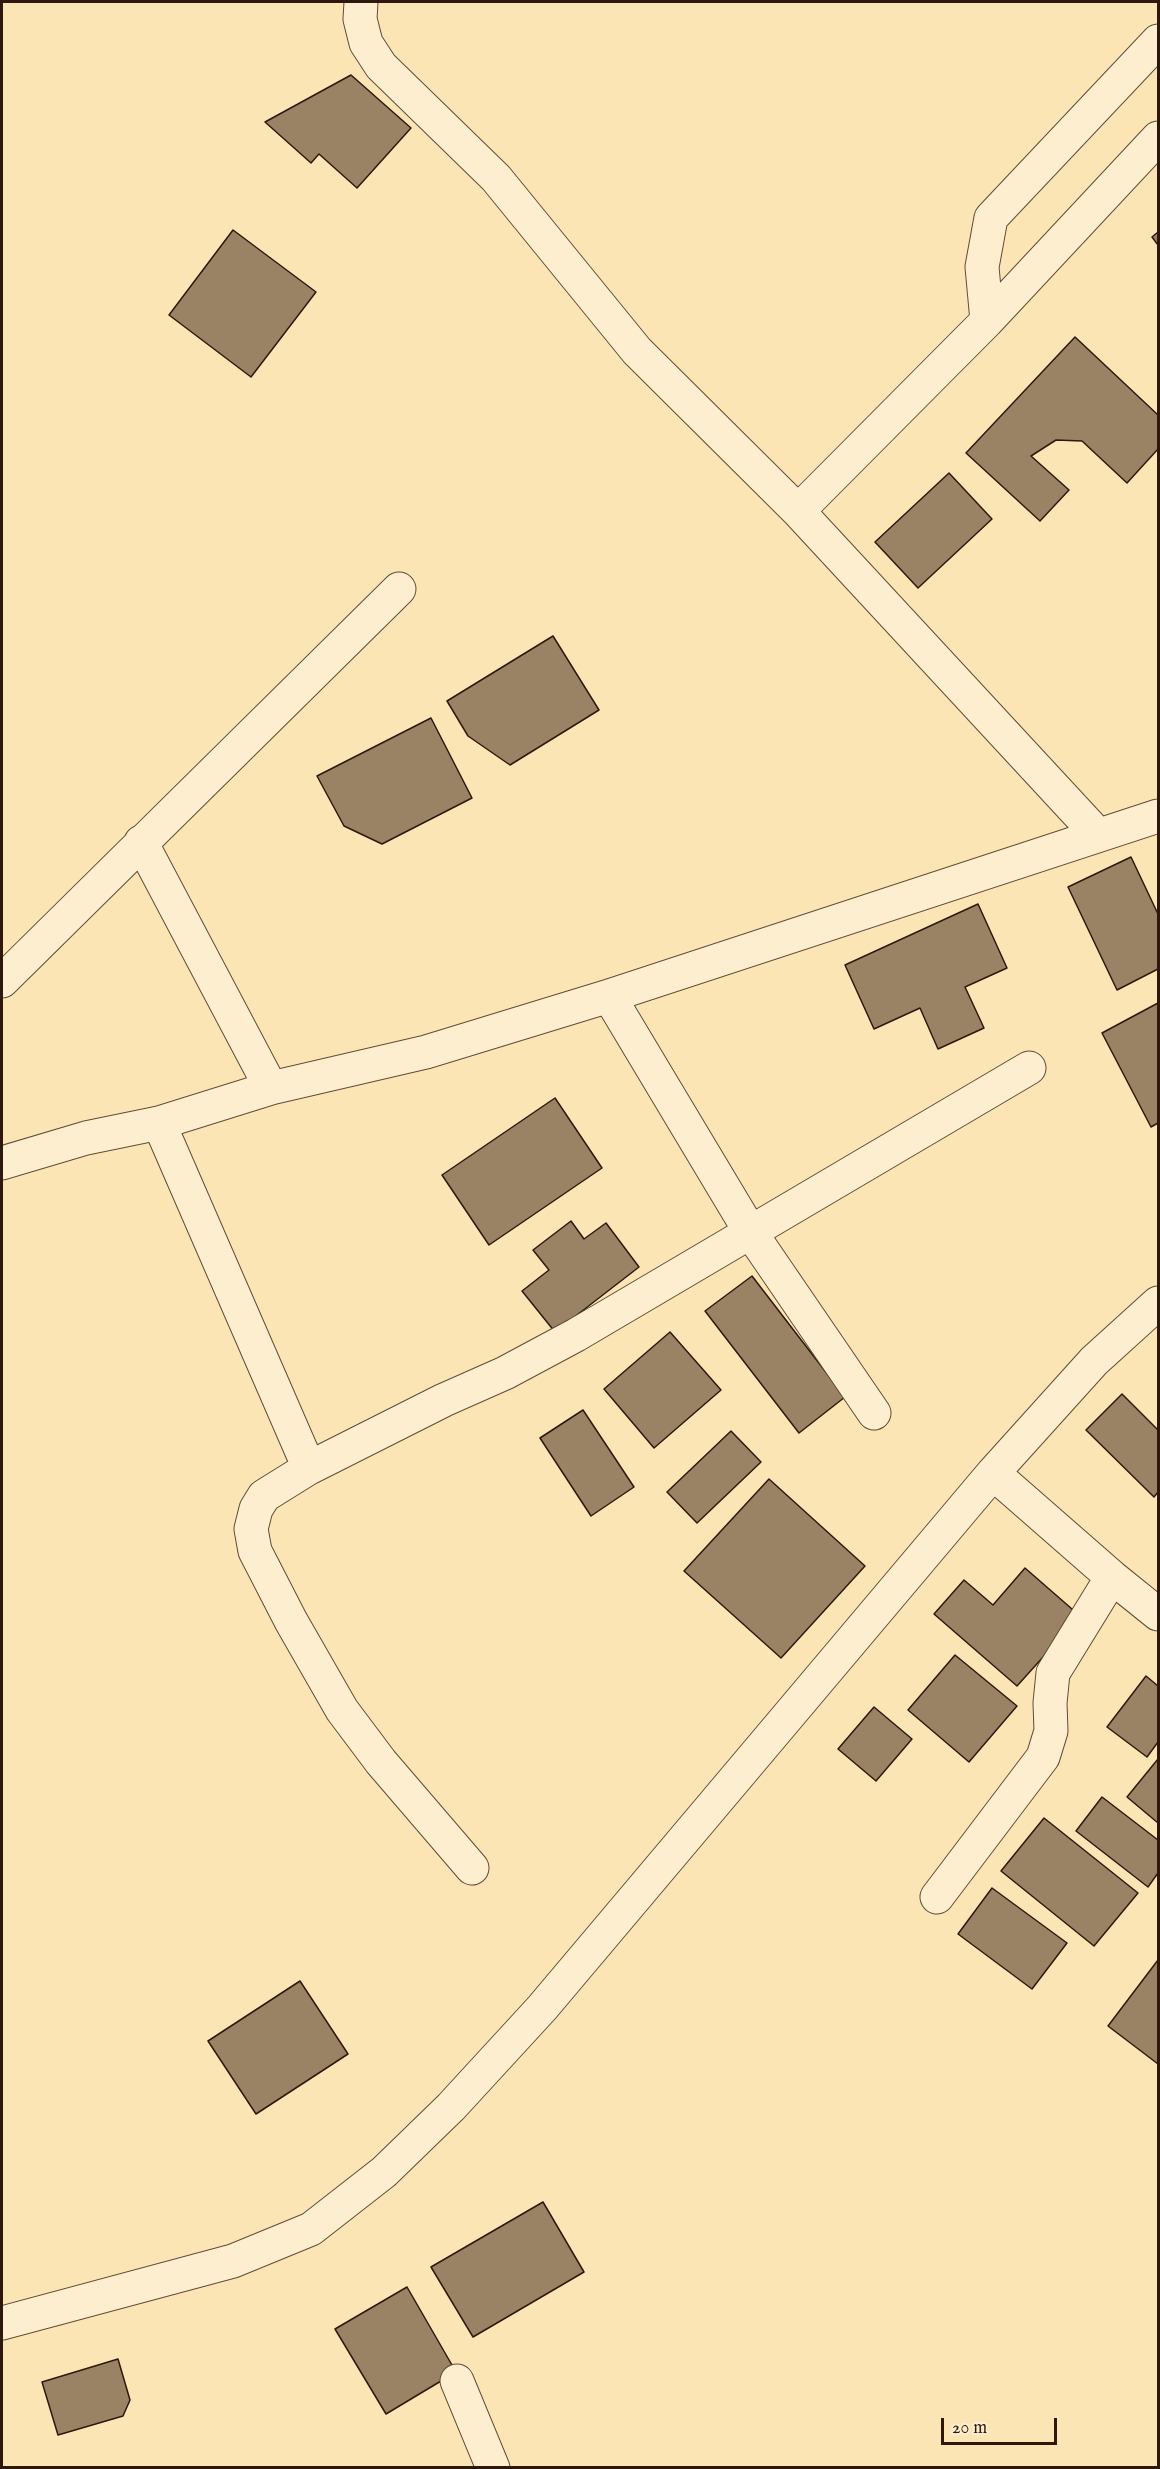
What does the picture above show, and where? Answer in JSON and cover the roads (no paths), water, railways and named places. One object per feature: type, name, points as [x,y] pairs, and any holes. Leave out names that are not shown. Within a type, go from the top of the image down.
[{"type":"street","points":[[361,2],[360,19],[366,43],[381,66],[496,178],[638,351],[798,511],[1098,835]]},
{"type":"street","points":[[987,321],[982,267],[991,218],[1158,41]]},
{"type":"street","points":[[798,511],[987,321],[1158,138]]},
{"type":"street","points":[[2,981],[399,589]]},
{"type":"street","points":[[2,1163],[86,1138],[159,1123],[271,1088],[426,1052],[609,996],[1158,816]]},
{"type":"street","points":[[141,843],[271,1088]]},
{"type":"street","points":[[609,996],[751,1233],[874,1413]]},
{"type":"street","points":[[472,1868],[381,1762],[342,1710],[291,1621],[255,1551],[251,1529],[256,1509],[264,1496],[309,1468],[444,1400],[505,1373],[576,1335],[1029,1068]]},
{"type":"street","points":[[159,1123],[309,1468]]},
{"type":"street","points":[[2,2323],[233,2261],[311,2229],[384,2172],[451,2107],[542,2008],[993,1473],[1094,1361],[1158,1303]]},
{"type":"street","points":[[993,1473],[1158,1614]]},
{"type":"street","points":[[937,1897],[1043,1757],[1051,1731],[1050,1703],[1053,1673],[1112,1577]]},
{"type":"street","points":[[457,2381],[493,2468]]}]
